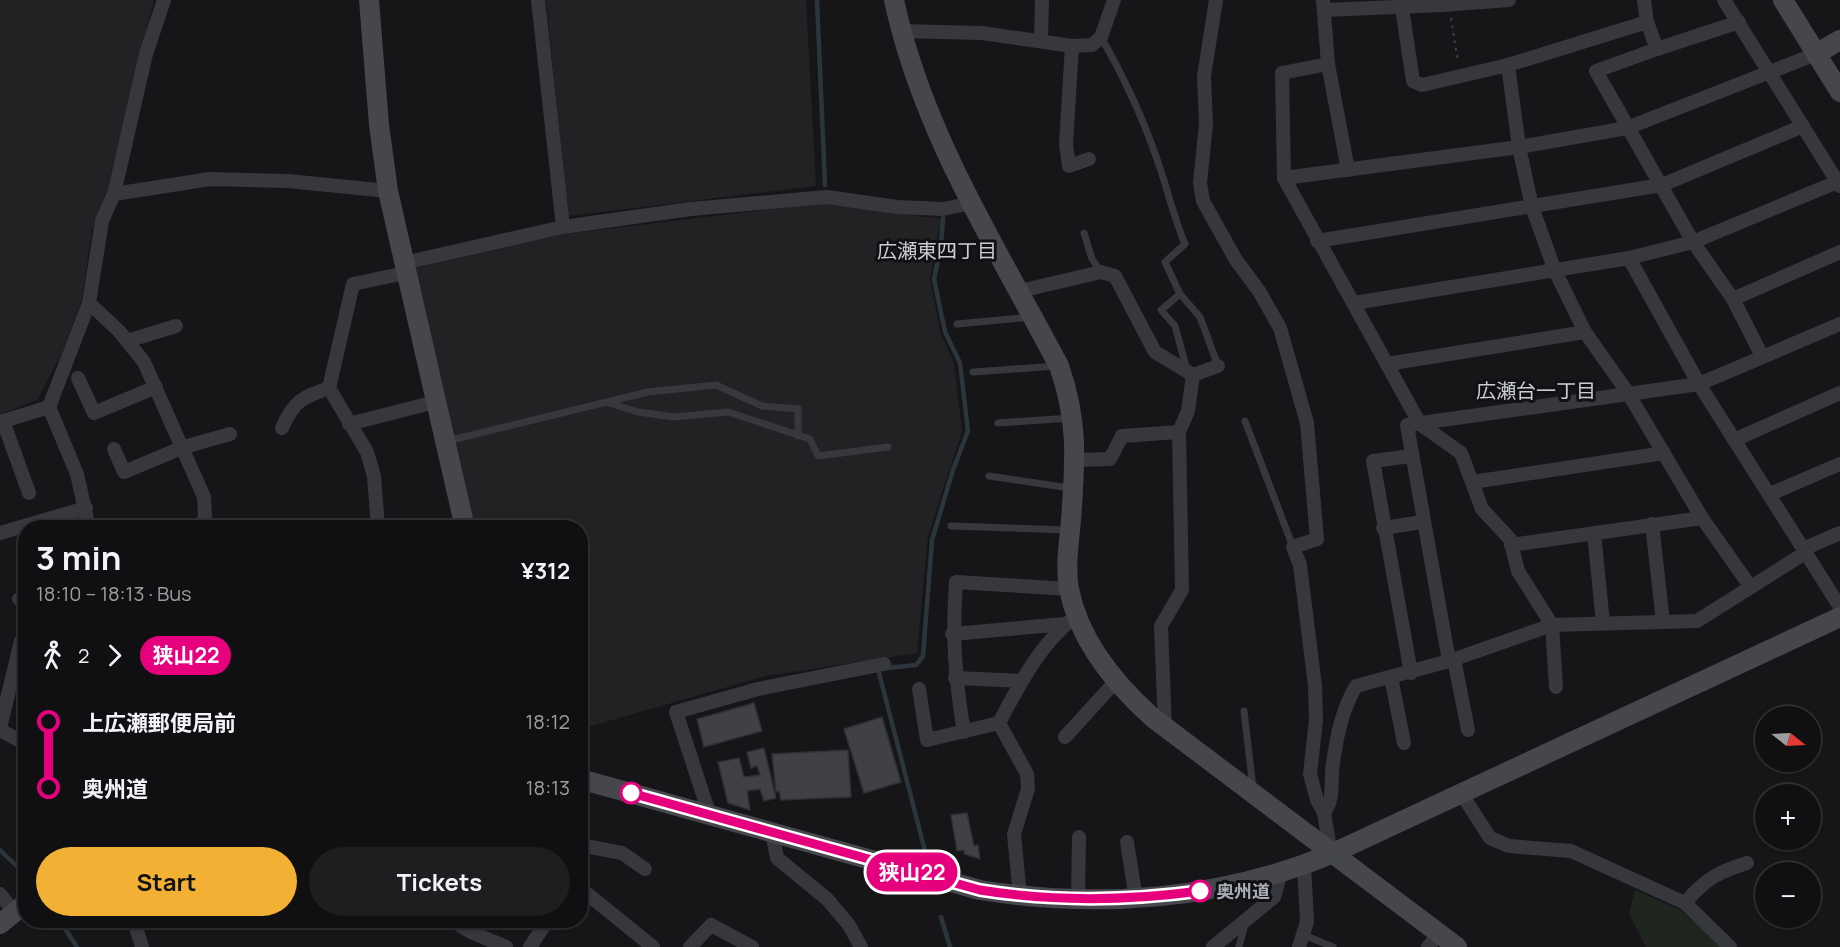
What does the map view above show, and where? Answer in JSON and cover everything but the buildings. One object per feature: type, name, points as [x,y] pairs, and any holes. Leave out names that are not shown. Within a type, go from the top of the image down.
[{"type":"street","points":[[87,520],[77,474],[49,407],[89,303],[102,221],[114,195],[146,54],[164,0]]},
{"type":"street","points":[[369,0],[379,125],[388,191],[463,520]]},
{"type":"street","points":[[538,0],[563,227]]},
{"type":"street","points":[[894,0],[900,31],[934,124],[972,203],[1059,366],[1074,418],[1075,460],[1070,530],[1071,620],[1116,681],[1165,728],[1331,854],[1434,940],[1457,947]]},
{"type":"street","points":[[1041,40],[1042,0]]},
{"type":"street","points":[[900,31],[982,33],[1072,46],[1092,45],[1101,37],[1114,0]]},
{"type":"street","points":[[1216,0],[1204,76],[1206,124],[1200,183],[1203,201],[1236,260],[1259,291],[1280,328],[1307,423],[1317,539],[1293,547],[1300,565],[1315,686],[1316,720],[1310,774],[1317,800],[1324,813],[1331,854]]},
{"type":"street","points":[[1348,170],[1328,64],[1324,5],[1402,8],[1509,0]]},
{"type":"street","points":[[1644,0],[1647,22],[1657,49]]},
{"type":"street","points":[[1354,303],[1629,258],[1693,242],[1839,184],[1724,0]]},
{"type":"street","points":[[1783,0],[1840,92]]},
{"type":"street","points":[[1402,8],[1413,81],[1422,86],[1508,65],[1647,22]]},
{"type":"street","points":[[1739,22],[1596,71],[1693,242],[1732,299],[1762,356]]},
{"type":"street","points":[[1284,178],[1519,147],[1627,129],[1816,54],[1840,40]]},
{"type":"street","points":[[1072,46],[1066,144],[1069,166],[1089,159]]},
{"type":"street","points":[[1328,64],[1282,73],[1284,178],[1420,424],[1461,453],[1482,509],[1510,539],[1518,571],[1552,625],[1556,687]]},
{"type":"street","points":[[1508,65],[1519,147],[1532,207],[1556,271],[1585,332],[1628,393],[1701,518],[1750,586]]},
{"type":"street","points":[[1317,241],[1662,185],[1803,126]]},
{"type":"street","points":[[114,195],[210,179],[288,181],[388,191]]},
{"type":"street","points":[[377,520],[374,476],[367,452],[328,388],[353,284],[405,268],[563,227],[691,209],[827,197],[897,207],[944,209],[972,203]]},
{"type":"street","points":[[1732,299],[1840,252]]},
{"type":"street","points":[[1629,258],[1699,384],[1840,607]]},
{"type":"street","points":[[1020,291],[1101,272],[1115,276],[1155,352],[1190,374],[1218,366]]},
{"type":"street","points":[[89,303],[127,341],[144,362],[184,447],[204,497],[204,520]]},
{"type":"street","points":[[1467,730],[1422,522],[1407,425],[1699,384],[1840,324]]},
{"type":"street","points":[[127,341],[176,326]]},
{"type":"street","points":[[1387,364],[1585,332]]},
{"type":"street","points":[[1165,728],[1161,626],[1182,590],[1179,432],[1188,411],[1190,374]]},
{"type":"street","points":[[78,378],[94,413],[156,387]]},
{"type":"street","points":[[282,428],[291,408],[303,397],[328,388]]},
{"type":"street","points":[[1734,440],[1840,393]]},
{"type":"street","points":[[349,424],[435,402]]},
{"type":"street","points":[[29,493],[2,421],[49,407]]},
{"type":"street","points":[[1075,460],[1110,459],[1122,436],[1179,432]]},
{"type":"street","points":[[114,449],[124,472],[184,447],[230,434]]},
{"type":"street","points":[[1473,482],[1664,453]]},
{"type":"street","points":[[1411,456],[1373,461],[1383,528],[1411,673]]},
{"type":"street","points":[[1770,494],[1840,464]]},
{"type":"street","points":[[45,520],[86,508]]},
{"type":"street","points":[[1511,545],[1701,518]]},
{"type":"street","points":[[1383,528],[1422,522]]},
{"type":"street","points":[[1652,524],[1663,622]]},
{"type":"street","points":[[0,533],[18,528]]},
{"type":"street","points":[[1594,533],[1603,623]]},
{"type":"street","points":[[1324,813],[1331,803],[1332,765],[1343,709],[1356,686],[1411,673],[1552,625],[1697,621],[1804,551],[1840,533]]},
{"type":"street","points":[[964,732],[955,678],[952,634],[956,582],[1070,589]]},
{"type":"street","points":[[588,780],[970,887],[1020,896],[1078,899],[1136,898],[1204,891],[1281,873],[1331,854],[1840,617]]},
{"type":"street","points":[[952,634],[1071,620]]},
{"type":"street","points":[[919,689],[927,740],[999,723],[1022,681],[1071,620]]},
{"type":"street","points":[[18,655],[1,733],[18,740]]},
{"type":"street","points":[[710,816],[676,712],[758,689],[884,664]]},
{"type":"street","points":[[1391,677],[1404,743]]},
{"type":"street","points":[[955,678],[1022,681]]},
{"type":"street","points":[[1065,737],[1116,681]]},
{"type":"street","points":[[999,723],[1027,774],[1028,789],[1014,834],[1020,896]]},
{"type":"street","points":[[1461,793],[1490,838],[1509,846],[1571,851],[1685,903],[1730,947]]},
{"type":"street","points":[[772,833],[777,858],[827,899],[849,925],[861,947]]},
{"type":"street","points":[[1078,899],[1080,837]]},
{"type":"street","points":[[1127,842],[1136,898]]},
{"type":"street","points":[[588,847],[622,853],[645,869]]},
{"type":"street","points":[[1685,903],[1699,886],[1718,872],[1747,863]]},
{"type":"street","points":[[1302,941],[1307,922],[1304,865]]},
{"type":"street","points":[[1213,947],[1274,897],[1281,873]]},
{"type":"street","points":[[0,894],[13,913]]},
{"type":"street","points":[[588,894],[653,947]]},
{"type":"street","points":[[690,947],[711,925],[752,947]]},
{"type":"street","points":[[136,928],[141,947]]},
{"type":"street","points":[[464,928],[506,947]]},
{"type":"street","points":[[530,947],[542,928]]},
{"type":"lane","points":[[1101,37],[1130,91],[1155,152],[1171,210],[1185,244],[1165,262],[1180,294],[1200,317],[1218,366]]},
{"type":"lane","points":[[1084,233],[1092,259],[1101,272]]},
{"type":"lane","points":[[1180,294],[1161,310],[1174,327],[1190,374]]},
{"type":"lane","points":[[957,324],[1034,317]]},
{"type":"lane","points":[[973,372],[1059,366]]},
{"type":"lane","points":[[445,442],[648,392],[716,385],[762,406],[787,406],[798,409],[798,436]]},
{"type":"lane","points":[[606,403],[638,412],[674,417],[728,412],[810,439],[818,456],[888,447]]},
{"type":"lane","points":[[999,423],[1074,418]]},
{"type":"lane","points":[[1245,422],[1293,547]]},
{"type":"lane","points":[[989,476],[1073,488]]},
{"type":"lane","points":[[951,526],[1070,530]]},
{"type":"lane","points":[[1244,711],[1254,796]]},
{"type":"lane","points":[[1239,947],[1246,922]]},
{"type":"lane","points":[[1302,941],[1333,947]]},
{"type":"path","points":[[1444,4],[1461,76]]},
{"type":"shaded area","points":[[0,0],[154,0],[106,195],[92,230],[82,299],[62,353],[37,400],[0,414]]},
{"type":"shaded area","points":[[546,0],[806,0],[816,186],[568,216]]},
{"type":"shaded area","points":[[823,203],[941,219],[930,279],[941,335],[954,362],[962,431],[928,536],[917,653],[766,676],[588,727],[588,520],[471,520],[410,269],[565,234]]},
{"type":"shaded area","points":[[1635,890],[1680,910],[1724,947],[1646,947],[1629,914]]},
{"type":"waterway","points":[[817,0],[825,185]]},
{"type":"waterway","points":[[925,851],[878,669],[916,665],[923,656],[932,540],[953,470],[968,431],[960,363],[945,332],[934,279],[941,245],[943,218]]},
{"type":"waterway","points":[[0,850],[18,867]]},
{"type":"waterway","points":[[941,917],[950,947]]},
{"type":"waterway","points":[[65,928],[77,947]]},
{"type":"bus line","name":"狭山22","points":[[631,793],[980,890],[1050,899],[1136,898],[1200,891]]},
{"type":"place","name":"奥州道","points":[[1200,891]]},
{"type":"district","name":"広瀬東四丁目","points":[[937,250]]},
{"type":"district","name":"広瀬台一丁目","points":[[1536,390]]}]
